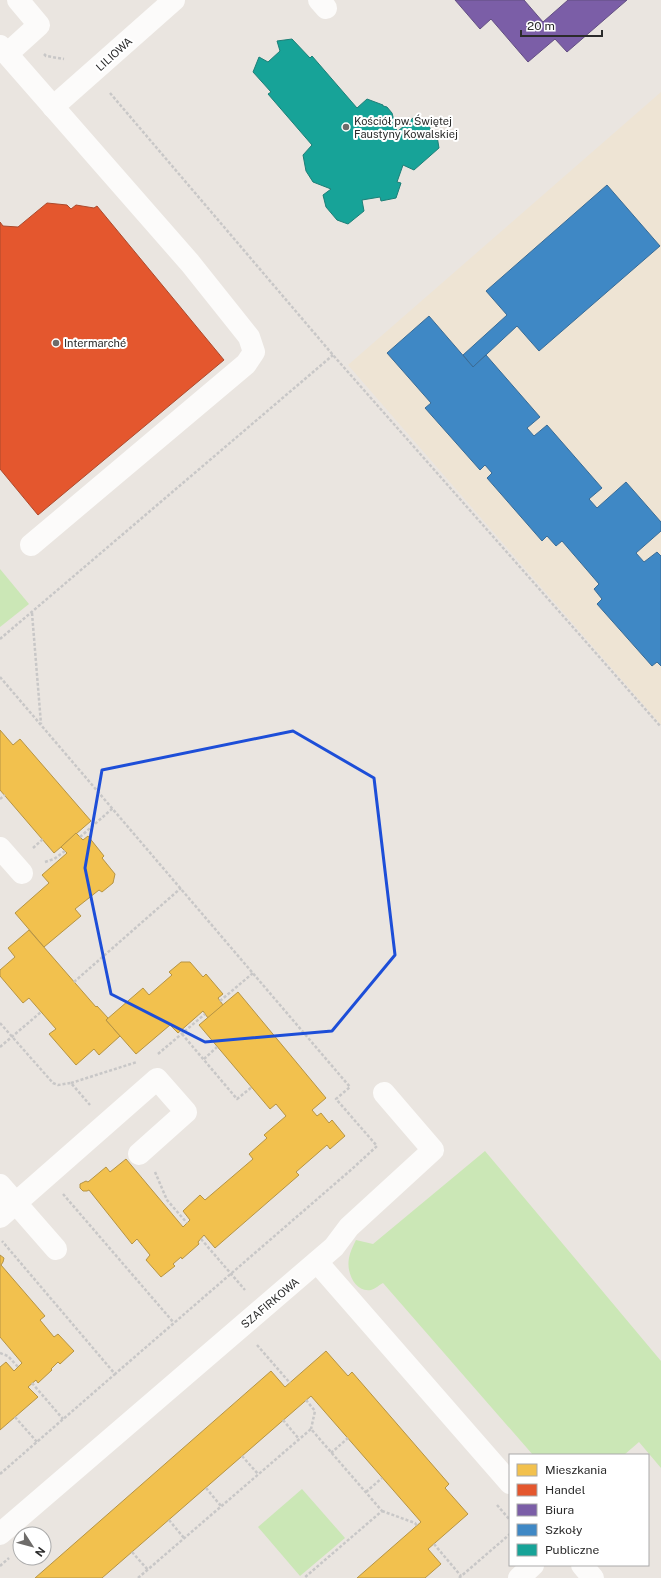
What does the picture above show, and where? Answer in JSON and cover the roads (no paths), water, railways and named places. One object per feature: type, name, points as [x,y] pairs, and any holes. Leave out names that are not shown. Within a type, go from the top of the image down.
[{"type":"street","points":[[18,0],[39,25],[3,50],[190,263],[250,337],[254,352],[246,364],[31,545]]},
{"type":"street","name":"LILIOWA","points":[[53,107],[174,0]]},
{"type":"street","points":[[0,848],[22,873]]},
{"type":"street","points":[[8,1210],[157,1079],[186,1112],[139,1154]]},
{"type":"street","name":"SZAFIRKOWA","points":[[0,1534],[334,1248],[349,1227],[433,1150],[384,1093]]},
{"type":"street","points":[[0,1185],[8,1210],[56,1249]]},
{"type":"street","points":[[318,1262],[509,1482]]},
{"type":"street","points":[[519,1578],[532,1566]]},
{"type":"street","points":[[583,1566],[593,1578]]},
{"type":"place","name":"Kościół pw. Świętej Faustyny Kowalskiej","points":[[346,127]]},
{"type":"place","name":"Intermarché","points":[[56,343]]}]
